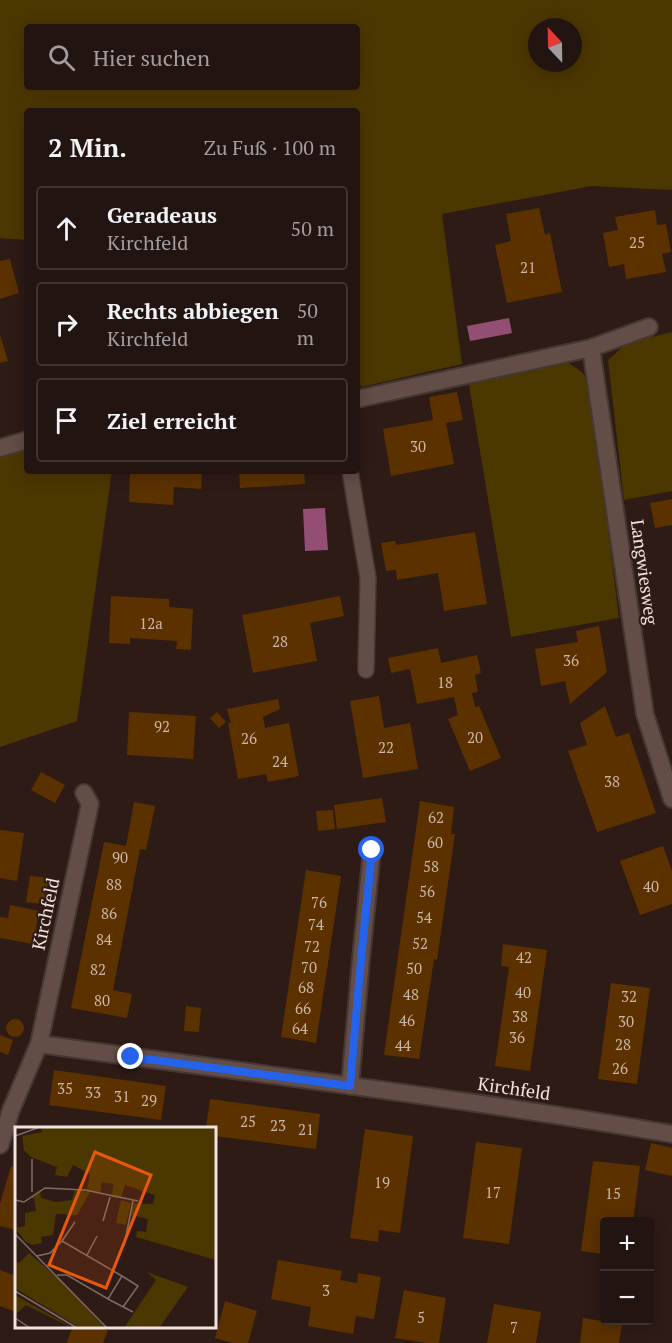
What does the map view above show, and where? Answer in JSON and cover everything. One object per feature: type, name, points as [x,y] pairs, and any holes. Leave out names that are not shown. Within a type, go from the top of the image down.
[{"type":"street","points":[[360,398],[591,348],[648,327]]},
{"type":"street","name":"Langwiesweg","points":[[591,348],[645,714],[672,799]]},
{"type":"street","points":[[0,448],[24,441]]},
{"type":"street","name":"Kirchfeld","points":[[0,1145],[11,1110],[39,1044],[90,804],[84,793]]},
{"type":"street","points":[[350,1086],[372,850]]},
{"type":"street","name":"Kirchfeld","points":[[39,1044],[581,1118],[672,1134]]},
{"type":"lane","points":[[351,474],[368,578],[366,670]]},
{"type":"shaded area","points":[[0,0],[672,0],[672,190],[592,186],[442,214],[462,364],[361,387],[360,108],[24,108],[24,240],[0,238]]},
{"type":"shaded area","points":[[509,318],[512,333],[470,341],[467,326]]},
{"type":"shaded area","points":[[672,332],[672,491],[624,500],[608,360],[627,343]]},
{"type":"shaded area","points":[[566,361],[583,373],[591,390],[619,618],[511,637],[468,379]]},
{"type":"shaded area","points":[[24,450],[24,474],[112,474],[77,721],[0,747],[0,457]]},
{"type":"shaded area","points":[[325,508],[328,550],[305,551],[303,509]]},
{"type":"building","points":[[539,208],[545,235],[550,233],[562,292],[507,303],[495,245],[511,241],[506,214]]},
{"type":"building","points":[[655,210],[657,225],[666,224],[671,252],[662,254],[666,272],[626,279],[624,264],[609,267],[603,233],[618,230],[615,217]]},
{"type":"building","points":[[10,259],[19,293],[0,299],[0,261]]},
{"type":"building","points":[[0,335],[8,361],[0,363]]},
{"type":"building","points":[[457,392],[463,420],[446,423],[454,464],[391,476],[383,429],[433,420],[429,397]]},
{"type":"building","points":[[130,474],[202,474],[201,489],[174,487],[173,505],[129,502]]},
{"type":"building","points":[[239,474],[304,474],[305,484],[240,488]]},
{"type":"building","points":[[672,499],[672,525],[655,528],[650,503]]},
{"type":"building","points":[[475,532],[487,604],[444,611],[438,573],[397,580],[396,570],[386,571],[381,543],[395,541],[396,545]]},
{"type":"building","points":[[111,596],[169,599],[169,607],[193,609],[191,650],[176,649],[177,641],[130,638],[130,644],[109,643]]},
{"type":"building","points":[[340,596],[344,616],[310,623],[317,661],[253,673],[242,615]]},
{"type":"building","points":[[599,626],[607,672],[570,704],[565,681],[541,686],[535,649],[578,642],[576,631]]},
{"type":"building","points":[[438,648],[441,663],[477,655],[481,673],[475,675],[478,692],[472,693],[475,707],[479,706],[501,758],[470,771],[448,719],[458,715],[454,697],[417,704],[410,669],[391,673],[388,658]]},
{"type":"building","points":[[379,696],[384,728],[410,723],[418,769],[363,778],[350,701]]},
{"type":"building","points":[[278,699],[280,709],[263,717],[265,728],[289,723],[299,776],[268,782],[266,774],[238,779],[227,709]]},
{"type":"building","points":[[605,706],[616,737],[629,733],[656,813],[597,832],[568,751],[587,745],[580,723]]},
{"type":"building","points":[[129,712],[196,716],[193,759],[127,755]]},
{"type":"building","points":[[217,712],[226,722],[219,728],[210,718]]},
{"type":"building","points":[[41,772],[65,785],[55,803],[31,790]]},
{"type":"building","points":[[382,798],[386,822],[337,829],[334,805]]},
{"type":"building","points":[[420,801],[454,807],[451,834],[455,834],[437,960],[434,959],[419,1059],[384,1055]]},
{"type":"building","points":[[134,802],[155,806],[146,850],[140,849],[113,990],[132,994],[127,1018],[71,1008],[104,842],[126,846]]},
{"type":"building","points":[[333,810],[335,829],[318,831],[316,811]]},
{"type":"building","points":[[0,830],[24,833],[17,881],[0,878]]},
{"type":"building","points":[[663,846],[672,871],[672,904],[640,915],[620,861]]},
{"type":"building","points":[[306,870],[341,876],[316,1043],[281,1037]]},
{"type":"building","points":[[30,876],[50,878],[47,905],[26,902]]},
{"type":"building","points":[[10,905],[39,911],[33,944],[0,938],[0,917],[8,918]]},
{"type":"building","points":[[503,944],[547,950],[530,1071],[495,1066],[509,967],[501,966]]},
{"type":"building","points":[[611,983],[650,988],[637,1084],[598,1079]]},
{"type":"building","points":[[186,1006],[201,1008],[199,1032],[184,1031]]},
{"type":"building","points":[[15,1019],[21,1022],[24,1028],[21,1034],[15,1037],[9,1034],[6,1028],[9,1022]]},
{"type":"building","points":[[0,1035],[13,1040],[8,1055],[0,1052]]},
{"type":"building","points":[[54,1070],[166,1086],[161,1120],[49,1105]]},
{"type":"building","points":[[210,1099],[320,1114],[316,1149],[216,1136],[216,1127],[206,1127]]},
{"type":"building","points":[[365,1129],[413,1136],[400,1233],[379,1230],[378,1242],[350,1238]]},
{"type":"building","points":[[476,1142],[522,1148],[509,1244],[463,1238]]},
{"type":"building","points":[[651,1143],[672,1148],[672,1176],[645,1170]]},
{"type":"building","points":[[593,1161],[640,1166],[634,1217],[600,1217],[600,1253],[581,1251]]},
{"type":"building","points":[[11,1166],[15,1168],[15,1230],[0,1226],[0,1204]]},
{"type":"building","points":[[278,1260],[342,1271],[340,1280],[357,1283],[358,1273],[381,1277],[374,1319],[356,1316],[353,1334],[308,1326],[311,1307],[271,1299]]},
{"type":"building","points":[[0,1270],[15,1276],[15,1312],[0,1306]]},
{"type":"building","points":[[404,1290],[446,1298],[439,1343],[395,1338]]},
{"type":"building","points":[[225,1301],[257,1311],[248,1343],[233,1343],[215,1338]]},
{"type":"building","points":[[494,1304],[541,1312],[536,1343],[487,1343]]},
{"type":"building","points":[[583,1318],[600,1321],[600,1325],[622,1325],[619,1343],[580,1343]]},
{"type":"building","points":[[72,1328],[101,1328],[108,1331],[103,1343],[67,1342]]},
{"type":"route","points":[[131,1057],[350,1086],[372,850]]}]
